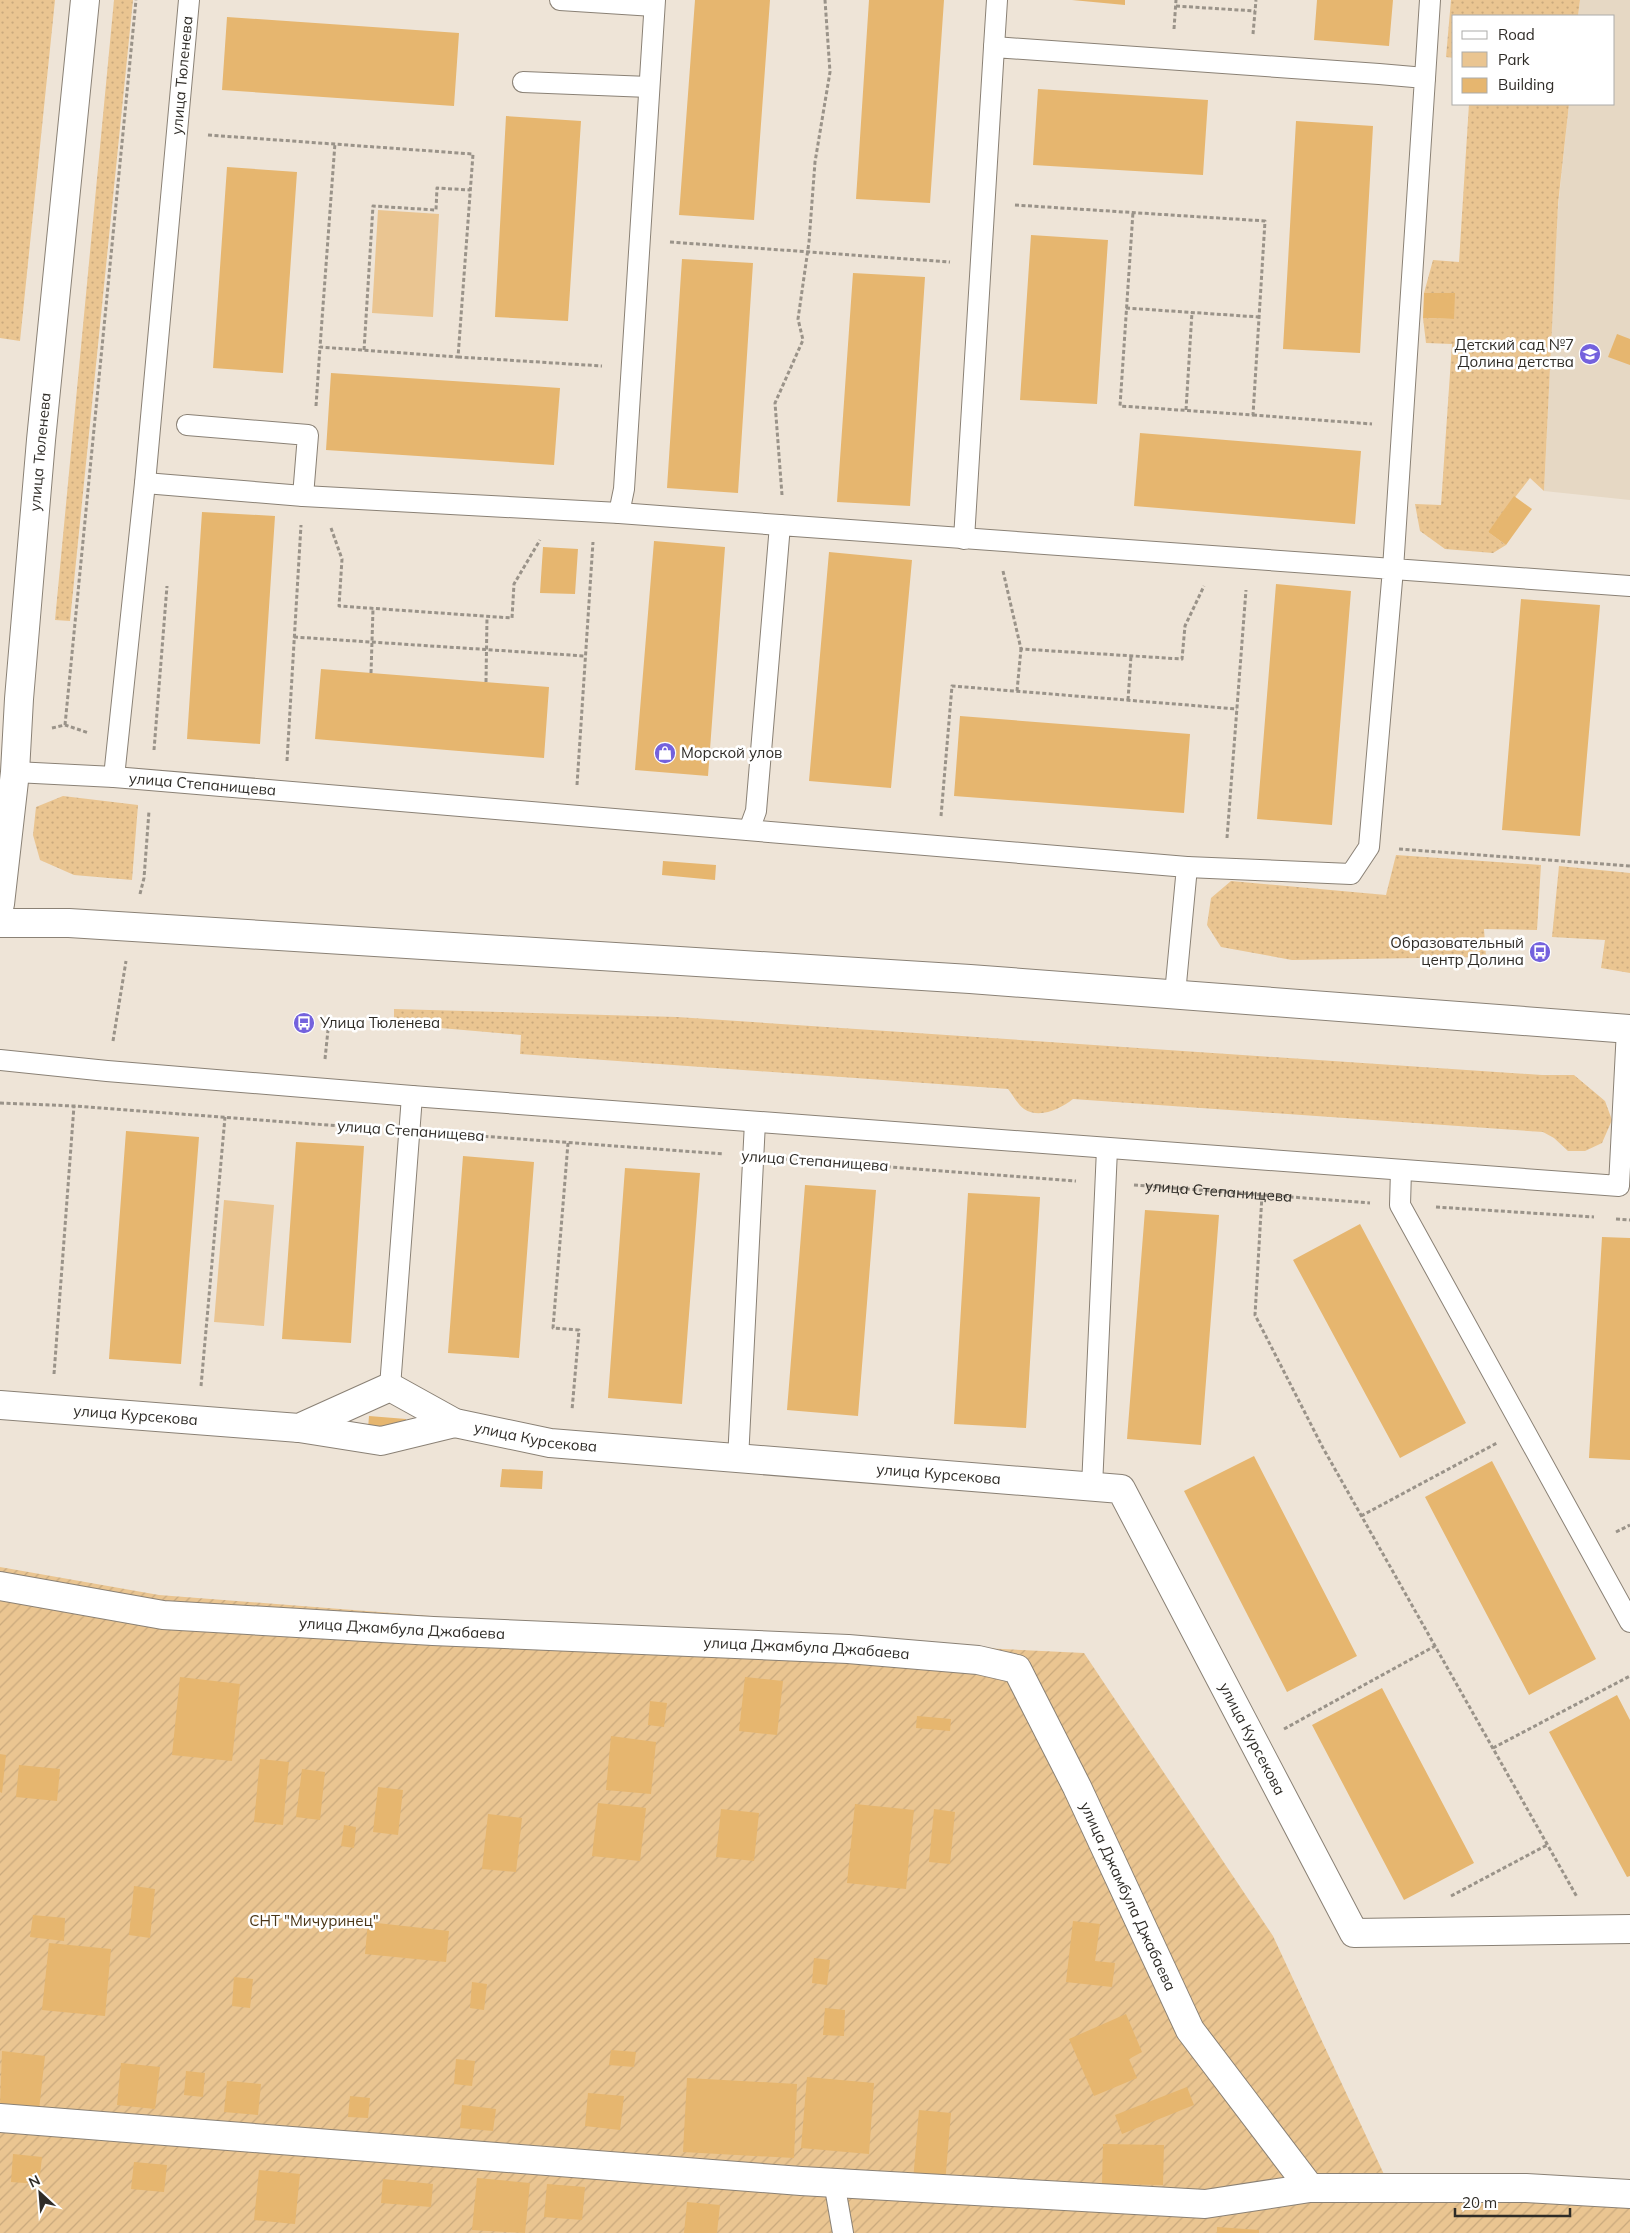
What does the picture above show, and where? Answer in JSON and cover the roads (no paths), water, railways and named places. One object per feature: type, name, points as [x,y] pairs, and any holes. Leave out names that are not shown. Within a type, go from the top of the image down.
[{"type":"street","name":"улица Тюленева","points":[[0,904],[16,760],[20,689],[42,430],[85,0]]},
{"type":"street","points":[[0,923],[69,923],[1175,994],[1629,1029]]},
{"type":"street","name":"улица Курсекова","points":[[0,1406],[299,1428],[390,1387],[455,1423],[550,1443],[738,1460],[1121,1489],[1354,1933],[1630,1929]]},
{"type":"street","points":[[299,1428],[381,1441],[455,1423]]},
{"type":"street","name":"улица Джамбула Джабаева","points":[[0,1586],[163,1615],[433,1631],[848,1649],[978,1660],[1017,1670],[1078,1787],[1190,2030],[1310,2188]]},
{"type":"street","points":[[0,2118],[834,2182],[1205,2204],[1310,2188],[1526,2188],[1630,2194]]},
{"type":"lane","name":"улица Тюленева","points":[[114,777],[145,484],[189,0]]},
{"type":"lane","points":[[560,0],[655,3],[624,489],[619,513]]},
{"type":"lane","points":[[964,538],[997,0]]},
{"type":"lane","points":[[1393,568],[1430,0]]},
{"type":"lane","points":[[994,47],[1425,78]]},
{"type":"lane","points":[[523,82],[649,86]]},
{"type":"lane","points":[[187,425],[308,435],[311,496]]},
{"type":"lane","points":[[145,484],[311,496],[619,513],[1630,586]]},
{"type":"lane","points":[[749,830],[756,811],[782,526]]},
{"type":"lane","name":"улица Степанищева","points":[[16,760],[114,777],[286,792],[1187,867],[1351,874],[1369,847],[1393,568]]},
{"type":"lane","points":[[1175,994],[1187,867]]},
{"type":"lane","points":[[0,1060],[108,1071],[412,1096],[1619,1186],[1629,1029]]},
{"type":"lane","points":[[390,1387],[412,1096]]},
{"type":"lane","points":[[738,1460],[755,1157],[755,1122]]},
{"type":"lane","points":[[1092,1487],[1107,1149]]},
{"type":"lane","points":[[1401,1170],[1400,1205],[1630,1622]]},
{"type":"lane","points":[[834,2182],[843,2233]]},
{"type":"place","name":"Детский сад №7 Долина детства","points":[[1590,354]]},
{"type":"place","name":"Морской улов","points":[[665,753]]},
{"type":"place","name":"Образовательный центр Долина","points":[[1540,952]]},
{"type":"place","name":"Улица Тюленева","points":[[304,1023]]},
{"type":"park label","name":"СНТ \"Мичуринец\"","points":[[314,1921]]}]
